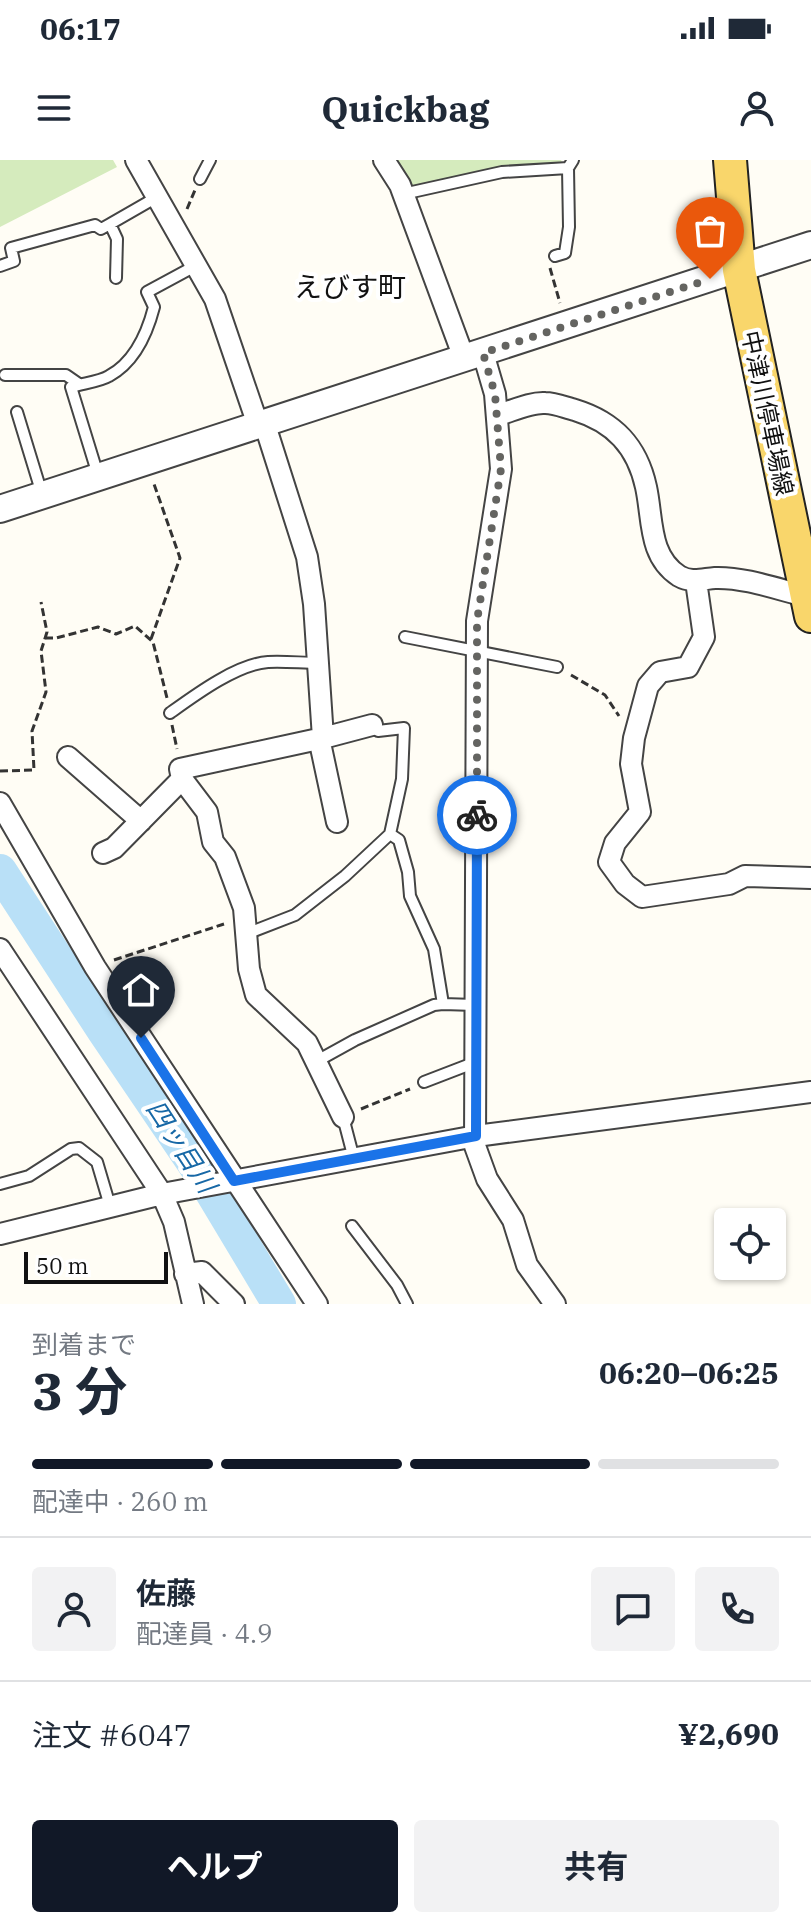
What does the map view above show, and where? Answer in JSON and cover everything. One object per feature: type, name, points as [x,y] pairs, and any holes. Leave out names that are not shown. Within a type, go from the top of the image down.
[{"type":"main road","name":"中津川停車場線","points":[[730,160],[739,270],[802,532],[808,606]]},
{"type":"street","points":[[136,160],[215,299],[307,557],[318,663],[321,738],[337,822]]},
{"type":"street","points":[[384,160],[403,194],[498,415],[501,469],[477,621],[475,1146],[487,1179],[513,1220],[527,1265],[555,1304]]},
{"type":"street","points":[[0,509],[811,245]]},
{"type":"street","points":[[498,415],[542,402],[594,416],[612,426],[626,442],[640,468],[646,485],[654,542],[662,558],[676,573],[696,581],[734,579],[808,606]]},
{"type":"street","points":[[696,581],[704,637],[688,667],[660,672],[648,686],[634,738],[631,764],[640,812],[615,843],[609,862],[625,884],[642,897],[729,884],[745,876],[811,878]]},
{"type":"street","points":[[103,853],[114,848],[141,821],[181,774],[372,725]]},
{"type":"street","points":[[68,757],[141,821]]},
{"type":"street","points":[[181,774],[207,812],[213,842],[225,857],[246,925],[249,969],[256,995],[307,1043],[343,1117]]},
{"type":"street","points":[[0,803],[95,967],[317,1304]]},
{"type":"street","points":[[0,949],[162,1194],[174,1222],[193,1304]]},
{"type":"street","points":[[0,1234],[162,1194],[476,1136],[811,1092]]},
{"type":"street","points":[[185,1274],[202,1272],[234,1304]]},
{"type":"lane","points":[[200,179],[210,160]]},
{"type":"lane","points":[[403,194],[502,172],[571,164],[565,253],[555,256]]},
{"type":"lane","points":[[0,266],[14,261],[11,248],[95,225],[101,229],[157,197]]},
{"type":"lane","points":[[110,224],[117,239],[116,278]]},
{"type":"lane","points":[[98,477],[71,387],[110,376],[139,349],[154,307],[147,292],[197,265]]},
{"type":"lane","points":[[5,375],[66,375],[79,384]]},
{"type":"lane","points":[[17,412],[43,495]]},
{"type":"lane","points":[[405,637],[557,667]]},
{"type":"lane","points":[[170,713],[193,696],[254,665],[268,662],[318,663]]},
{"type":"lane","points":[[246,925],[295,915],[345,876],[390,834],[402,779],[404,728],[378,731],[372,725]]},
{"type":"lane","points":[[390,834],[399,840],[408,872],[410,896],[434,949],[443,1004]]},
{"type":"lane","points":[[317,1061],[355,1040],[434,1005],[475,1005]]},
{"type":"lane","points":[[424,1082],[476,1062]]},
{"type":"lane","points":[[343,1117],[354,1159]]},
{"type":"lane","points":[[0,1184],[29,1176],[71,1149],[79,1148],[97,1162],[110,1206]]},
{"type":"lane","points":[[352,1226],[397,1285],[407,1304]]},
{"type":"path","points":[[175,228],[181,222],[200,179]]},
{"type":"path","points":[[555,256],[548,261],[567,326]]},
{"type":"path","points":[[146,461],[180,558],[151,640]]},
{"type":"path","points":[[0,771],[34,770],[32,731],[46,692],[41,651],[46,622],[41,602]]},
{"type":"path","points":[[45,638],[98,627],[116,634],[135,626],[151,640],[159,657],[181,774]]},
{"type":"path","points":[[557,667],[605,695],[634,738]]},
{"type":"path","points":[[95,967],[246,925]]},
{"type":"path","points":[[343,1117],[424,1082]]},
{"type":"green space","points":[[0,160],[113,160],[117,167],[0,227]]},
{"type":"green space","points":[[397,160],[562,162],[498,167],[411,187]]},
{"type":"waterway","name":"四ッ目川","points":[[0,871],[201,1174],[279,1304]]},
{"type":"way so far","points":[[477,815],[477,621],[501,469],[495,394],[483,353],[710,279]]},
{"type":"district","name":"えびす町","points":[[350,286]]},
{"type":"route","points":[[141,1038],[224,1161],[234,1181],[476,1136],[477,815]]}]
